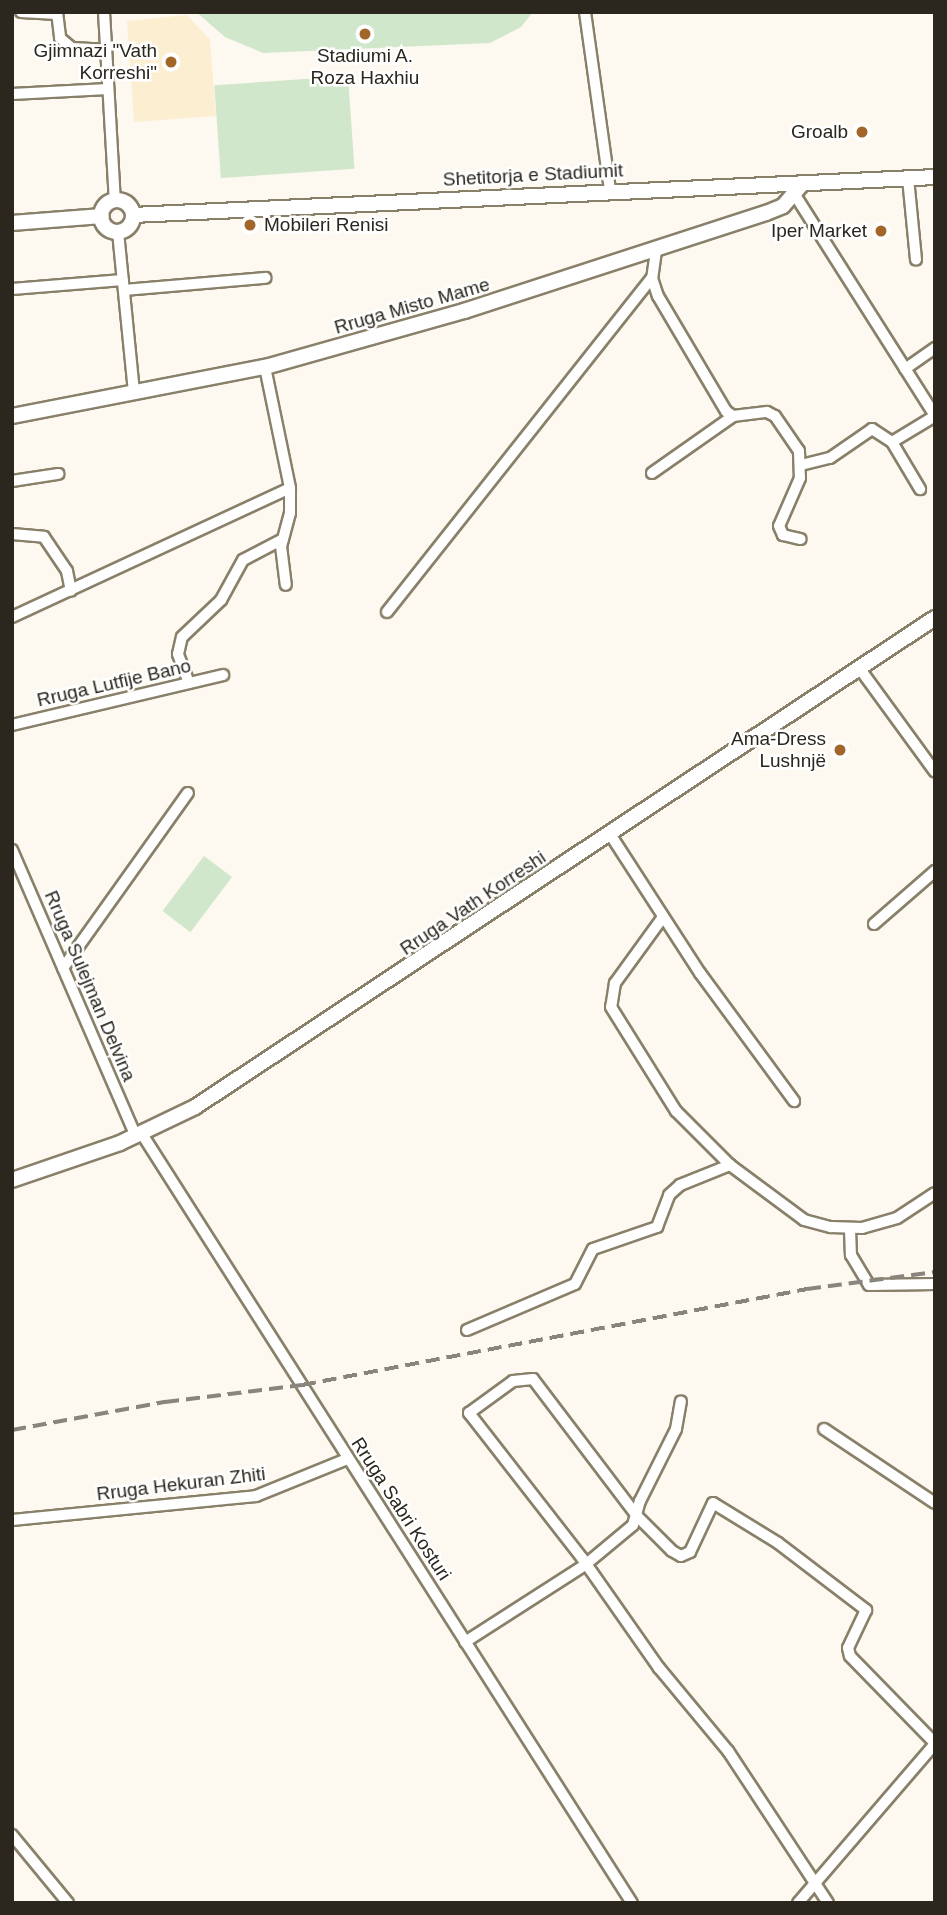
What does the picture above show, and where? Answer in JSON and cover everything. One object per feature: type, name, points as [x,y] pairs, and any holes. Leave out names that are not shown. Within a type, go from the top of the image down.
[{"type":"main road","name":"Shetitorja e Stadiumit","points":[[133,215],[610,190],[799,189],[935,177]]},
{"type":"main road","name":"Rruga Misto Mame","points":[[12,416],[265,366],[656,251],[766,213],[799,189]]},
{"type":"main road","points":[[114,200],[127,203],[133,215],[129,226],[118,232],[107,227],[102,216],[104,207],[114,200]]},
{"type":"main road","points":[[12,223],[102,216]]},
{"type":"main road","name":"Rruga Vath Korreshi","points":[[12,1180],[139,1136],[276,1057],[935,618]]},
{"type":"street","points":[[21,12],[57,13],[60,38],[72,48],[106,50]]},
{"type":"street","points":[[104,12],[114,200]]},
{"type":"street","points":[[585,12],[610,190]]},
{"type":"street","points":[[12,94],[108,89]]},
{"type":"street","points":[[908,178],[916,260]]},
{"type":"street","points":[[799,189],[935,416],[892,442]]},
{"type":"street","points":[[118,232],[134,391]]},
{"type":"street","points":[[387,612],[652,278],[656,251]]},
{"type":"street","points":[[12,289],[265,278]]},
{"type":"street","points":[[652,278],[669,318],[733,416]]},
{"type":"street","points":[[905,369],[935,348]]},
{"type":"street","points":[[265,366],[290,488],[290,513],[283,539],[286,585]]},
{"type":"street","points":[[652,472],[733,416],[767,412],[775,416],[799,451],[801,465],[779,526],[783,535],[801,538]]},
{"type":"street","points":[[801,465],[830,458],[872,429],[892,442],[920,489]]},
{"type":"street","points":[[12,481],[58,474]]},
{"type":"street","points":[[12,617],[71,592],[290,488]]},
{"type":"street","points":[[12,534],[44,537],[67,571],[71,592]]},
{"type":"street","points":[[189,683],[178,654],[182,637],[226,593],[243,560],[283,539]]},
{"type":"street","points":[[860,669],[935,772]]},
{"type":"street","name":"Rruga Lutfije Bano","points":[[12,725],[223,675]]},
{"type":"street","points":[[63,968],[188,793]]},
{"type":"street","points":[[610,834],[663,917],[794,1101]]},
{"type":"street","name":"Rruga Sulejman Delvina","points":[[12,850],[18,874],[139,1136]]},
{"type":"street","points":[[874,924],[935,871]]},
{"type":"street","points":[[663,917],[615,983],[611,1007],[643,1051],[676,1111],[730,1165],[804,1220],[850,1229],[897,1218],[935,1193]]},
{"type":"street","name":"Rruga Sabri Kosturi","points":[[139,1136],[632,1903]]},
{"type":"street","points":[[467,1330],[575,1284],[593,1249],[657,1227],[669,1195],[680,1185],[730,1165]]},
{"type":"street","points":[[850,1229],[851,1255],[869,1285],[935,1284]]},
{"type":"street","points":[[798,1903],[813,1880],[935,1743],[849,1656],[848,1648],[866,1610],[778,1543],[713,1503],[690,1552],[681,1556],[637,1516],[540,1383],[523,1378],[513,1381],[469,1413],[585,1564],[659,1668],[728,1751],[813,1880],[828,1903]]},
{"type":"street","points":[[465,1642],[585,1564],[633,1525],[640,1501],[676,1429],[681,1401]]},
{"type":"street","points":[[824,1429],[935,1503]]},
{"type":"street","name":"Rruga Hekuran Zhiti","points":[[12,1520],[256,1496],[347,1459]]},
{"type":"street","points":[[12,1835],[68,1903]]},
{"type":"shaded area","name":"Gjimnazi \"Vath Korreshi\"","points":[[187,15],[210,40],[216,116],[134,122],[127,21]]},
{"type":"green space","name":"Stadiumi A. Roza Haxhiu","points":[[196,12],[533,12],[521,27],[490,43],[263,53],[225,37]]},
{"type":"green space","points":[[348,76],[354,169],[221,178],[214,85]]},
{"type":"green space","points":[[204,856],[232,877],[190,932],[162,911]]},
{"type":"railway","points":[[12,1430],[165,1402],[302,1385],[807,1289],[935,1272]]},
{"type":"place","name":"Stadiumi A. Roza Haxhiu","points":[[365,34]]},
{"type":"place","name":"Gjimnazi \"Vath Korreshi\"","points":[[171,62]]},
{"type":"place","name":"Groalb","points":[[862,132]]},
{"type":"place","name":"Mobileri Renisi","points":[[250,225]]},
{"type":"place","name":"Iper Market","points":[[881,231]]},
{"type":"place","name":"Ama-Dress Lushnjë","points":[[840,750]]}]
